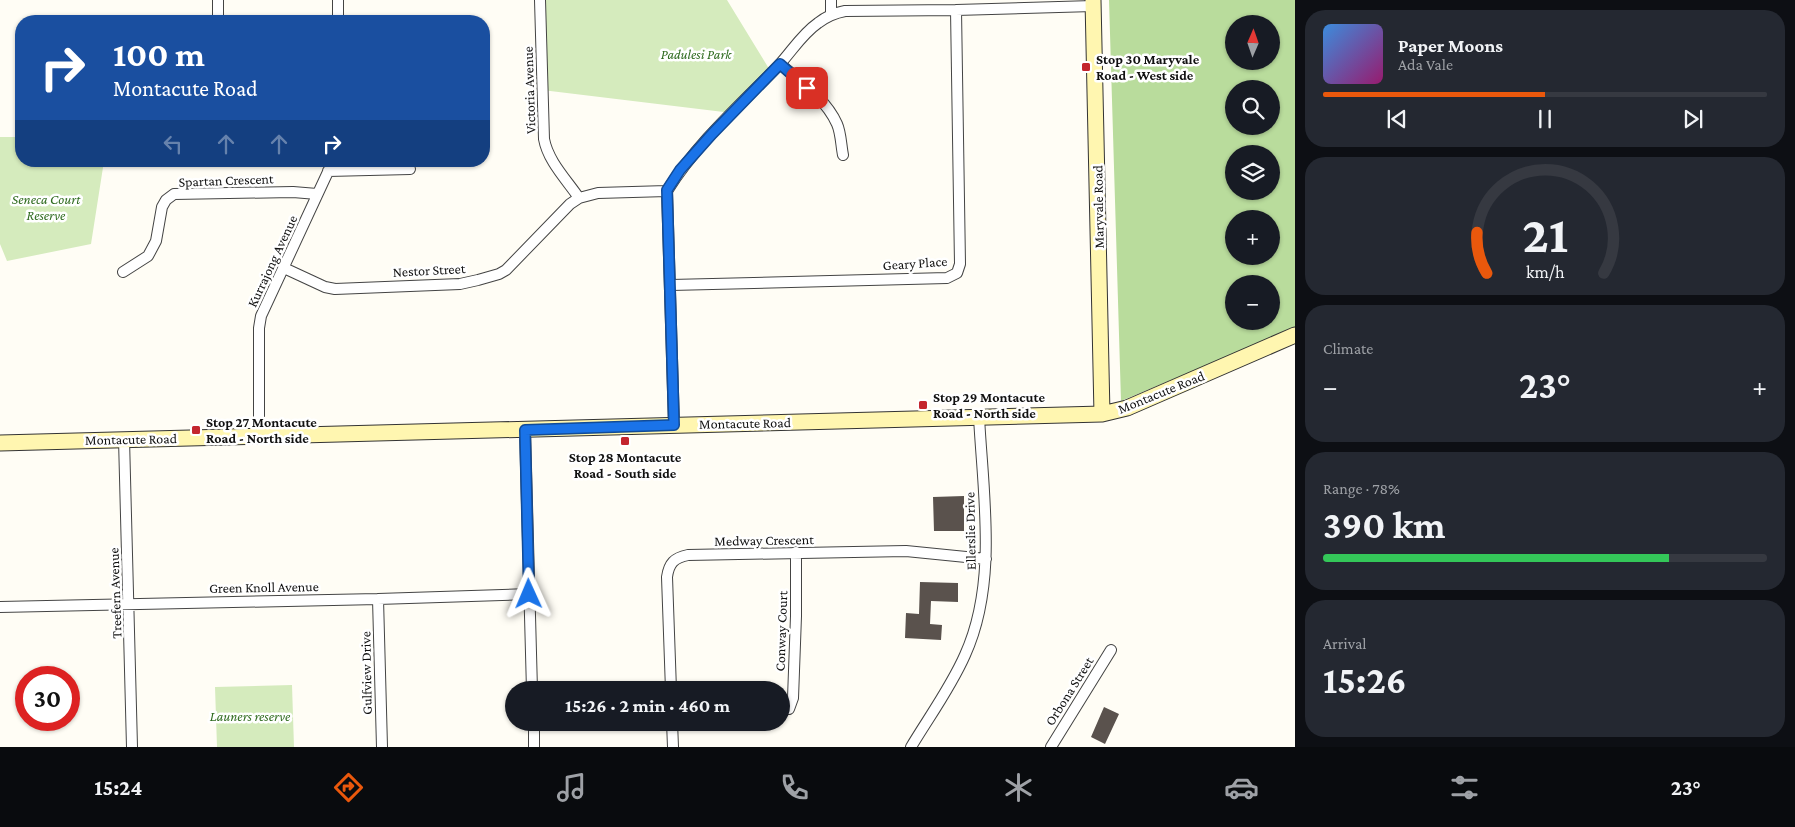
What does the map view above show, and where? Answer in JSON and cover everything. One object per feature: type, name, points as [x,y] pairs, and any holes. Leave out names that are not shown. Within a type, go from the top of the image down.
[{"type":"main road","name":"Maryvale Road","points":[[1093,3],[1102,414]]},
{"type":"main road","name":"Montacute Road","points":[[0,443],[1102,414],[1127,408],[1295,335]]},
{"type":"street","points":[[218,0],[218,15]]},
{"type":"street","points":[[338,0],[338,15]]},
{"type":"street","name":"Victoria Avenue","points":[[540,0],[544,139],[546,150],[579,198]]},
{"type":"street","points":[[831,0],[831,14]]},
{"type":"street","points":[[674,425],[667,190],[680,170],[780,64],[798,41],[816,24],[831,14],[845,11],[956,10],[1093,3]]},
{"type":"street","name":"Geary Place","points":[[671,285],[947,278],[956,273],[960,264],[956,10]]},
{"type":"street","points":[[780,64],[821,100],[829,111],[837,125],[843,155]]},
{"type":"street","name":"Kurrajong Avenue","points":[[259,437],[259,328],[265,307],[330,167]]},
{"type":"street","points":[[357,167],[410,169]]},
{"type":"street","name":"Nestor Street","points":[[284,268],[325,287],[335,289],[460,284],[506,270],[570,204],[579,198],[598,193],[667,190]]},
{"type":"street","name":"Spartan Crescent","points":[[123,272],[148,256],[156,240],[162,207],[166,200],[174,194],[293,192],[317,194]]},
{"type":"street","name":"Ellerslie Drive","points":[[910,747],[965,656],[977,622],[986,559],[979,417]]},
{"type":"street","points":[[525,430],[532,681]]},
{"type":"street","name":"Treefern Avenue","points":[[124,439],[132,747]]},
{"type":"street","name":"Medway Crescent","points":[[671,681],[667,577],[669,567],[673,561],[680,557],[688,555],[796,552],[906,551],[986,559]]},
{"type":"street","name":"Conway Court","points":[[790,706],[793,698],[796,552]]},
{"type":"street","name":"Green Knoll Avenue","points":[[0,607],[529,594]]},
{"type":"street","name":"Gulfview Drive","points":[[378,599],[382,747]]},
{"type":"street","name":"Orbona Street","points":[[1051,747],[1111,650]]},
{"type":"street","points":[[534,731],[534,747]]},
{"type":"street","points":[[672,731],[672,747]]},
{"type":"green space","name":"Padulesi Park","points":[[540,0],[727,0],[771,72],[732,113],[542,90]]},
{"type":"green space","points":[[1109,0],[1295,0],[1295,328],[1121,401]]},
{"type":"green space","name":"Seneca Court Reserve","points":[[0,137],[15,137],[15,167],[103,167],[91,244],[7,261],[0,244]]},
{"type":"green space","name":"Launers reserve","points":[[292,685],[294,747],[217,747],[215,687]]},
{"type":"building","points":[[964,496],[964,531],[934,531],[933,497]]},
{"type":"building","points":[[920,582],[958,583],[958,602],[931,601],[930,624],[942,625],[941,640],[905,638],[906,613],[919,614]]},
{"type":"building","points":[[1104,707],[1119,714],[1105,744],[1091,737]]},
{"type":"place","name":"Stop 30 Maryvale Road - West side","points":[[1086,67]]},
{"type":"place","name":"Stop 29 Montacute Road - North side","points":[[923,405]]},
{"type":"place","name":"Stop 27 Montacute Road - North side","points":[[196,430]]},
{"type":"place","name":"Stop 28 Montacute Road - South side","points":[[625,441]]},
{"type":"route","points":[[529,594],[525,430],[674,425],[667,190],[680,170],[712,134],[780,64],[807,88]]}]
